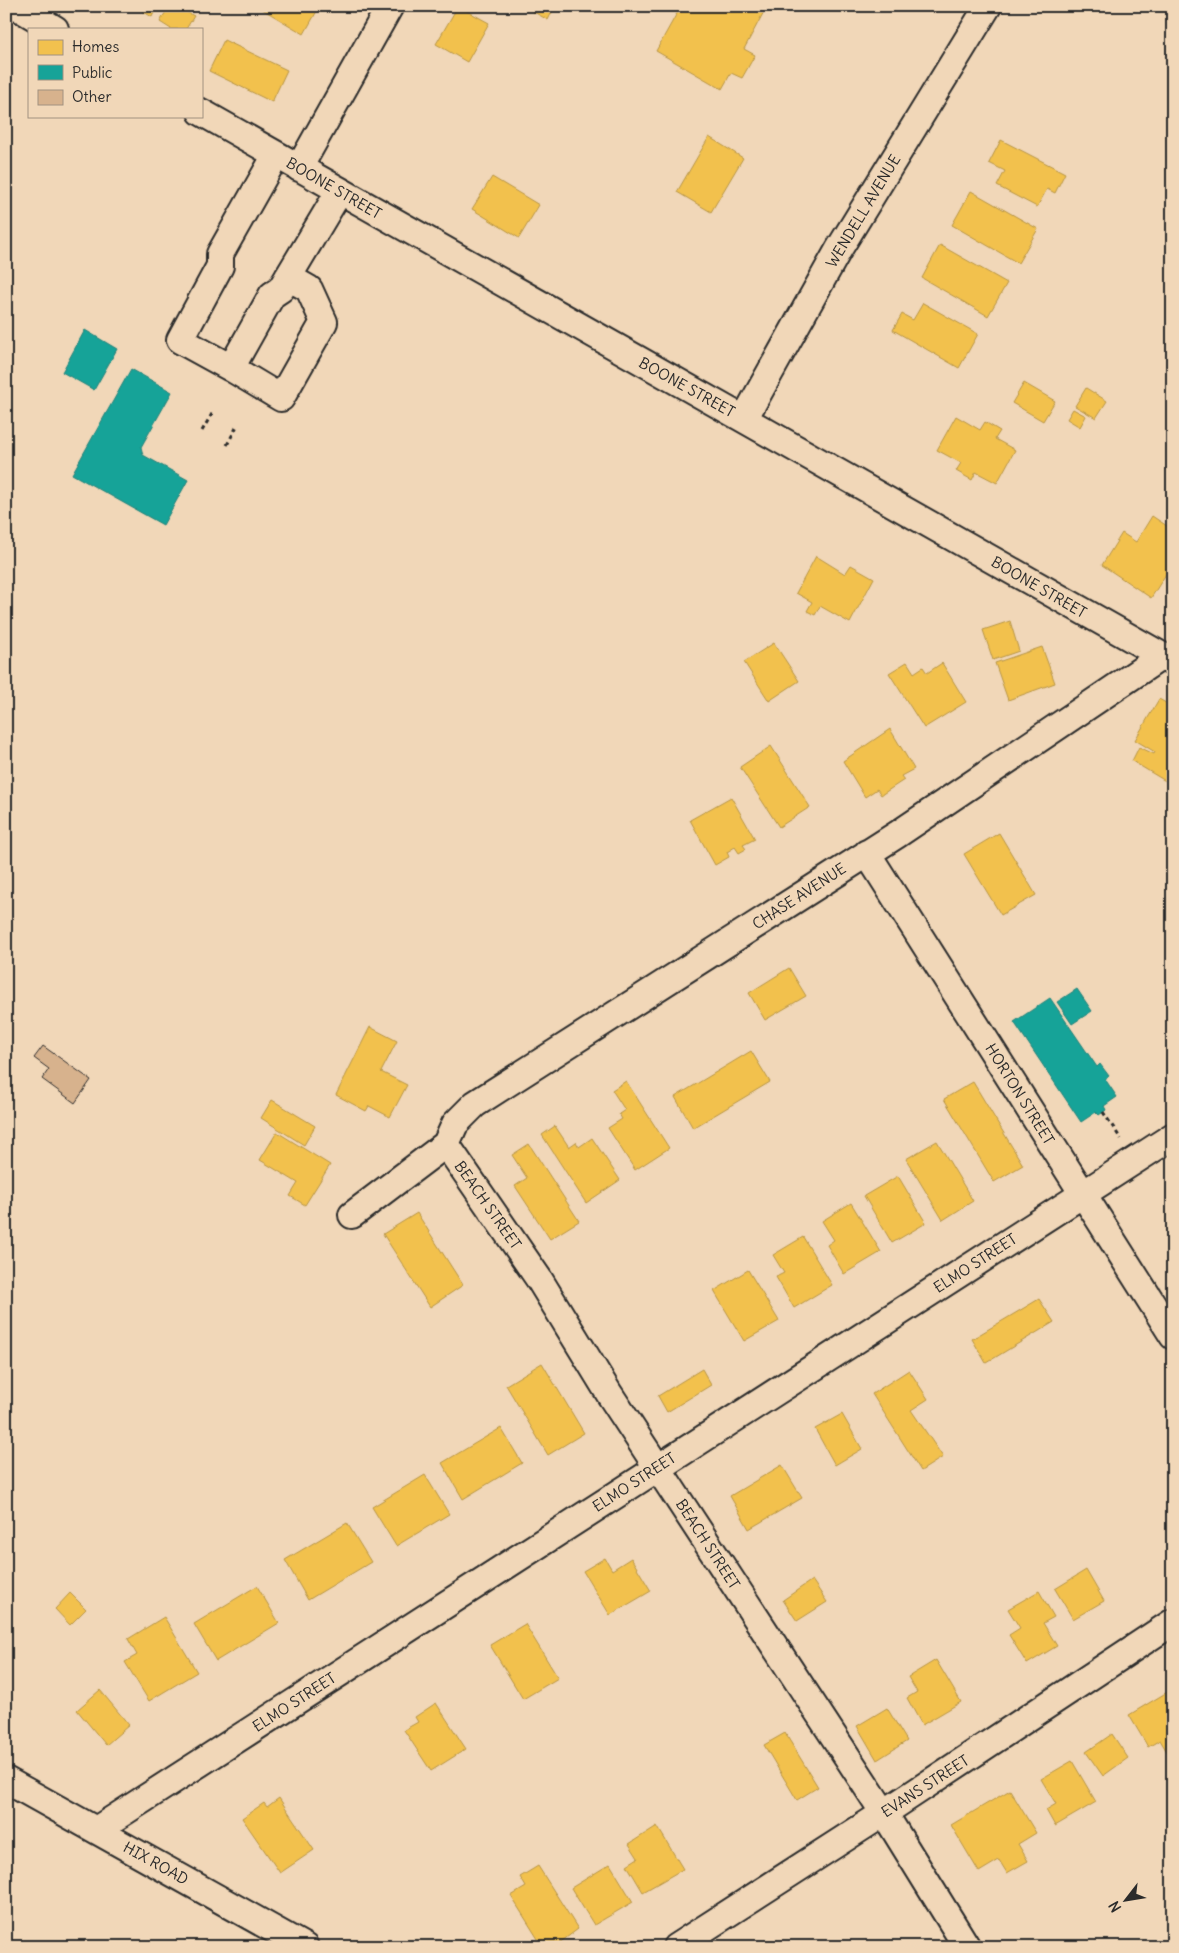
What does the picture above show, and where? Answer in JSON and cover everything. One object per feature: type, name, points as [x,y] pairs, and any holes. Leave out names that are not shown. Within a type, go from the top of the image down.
[{"type":"street","points":[[16,6],[53,28]]},
{"type":"street","points":[[299,168],[390,6]]},
{"type":"street","name":"WENDELL AVENUE","points":[[744,419],[839,249],[988,6]]},
{"type":"street","name":"BOONE STREET","points":[[202,113],[339,192],[1167,659]]},
{"type":"street","points":[[276,155],[220,254],[220,266],[180,340],[281,398],[324,322],[310,289],[288,277]]},
{"type":"street","points":[[231,368],[272,296],[281,289],[339,192]]},
{"type":"street","name":"CHASE AVENUE","points":[[446,1144],[455,1124],[475,1104],[1167,659]]},
{"type":"street","name":"HORTON STREET","points":[[867,853],[1173,1336]]},
{"type":"street","name":"ELMO STREET","points":[[96,1830],[1173,1136]]},
{"type":"street","points":[[352,1215],[446,1144]]},
{"type":"street","name":"BEACH STREET","points":[[446,1144],[539,1279],[610,1395],[884,1813],[967,1947]]},
{"type":"street","name":"EVANS STREET","points":[[676,1947],[884,1813],[1173,1622]]},
{"type":"street","name":"HIX ROAD","points":[[6,1780],[305,1947]]},
{"type":"path","points":[[202,431],[213,412]]},
{"type":"path","points":[[227,445],[237,426]]},
{"type":"path","points":[[1103,1112],[1123,1142]]},
{"type":"building: Homes","points":[[140,6],[157,6],[152,17],[139,9]]},
{"type":"building: Homes","points":[[169,6],[176,6],[194,16],[187,28],[169,28],[160,22]]},
{"type":"building: Homes","points":[[257,6],[313,6],[312,8],[317,11],[304,34]]},
{"type":"building: Homes","points":[[458,6],[489,23],[467,62],[436,44]]},
{"type":"building: Homes","points":[[523,6],[555,6],[548,20]]},
{"type":"building: Homes","points":[[681,6],[767,6],[744,49],[755,55],[742,78],[731,73],[722,89],[656,51]]},
{"type":"building: Homes","points":[[224,40],[287,70],[272,102],[209,71]]},
{"type":"building: Homes","points":[[709,137],[743,158],[711,212],[677,192]]},
{"type":"building: Homes","points":[[1001,140],[1065,173],[1055,193],[1047,189],[1037,207],[997,186],[1005,171],[989,163]]},
{"type":"building: Homes","points":[[492,177],[539,205],[519,238],[472,209]]},
{"type":"building: Homes","points":[[971,191],[1038,229],[1018,263],[952,225]]},
{"type":"building: Homes","points":[[940,245],[1007,283],[988,316],[922,278]]},
{"type":"building: Homes","points":[[923,303],[978,334],[959,368],[893,330],[902,314],[913,320]]},
{"type":"building: Homes","points":[[1024,383],[1055,401],[1043,421],[1012,403]]},
{"type":"building: Homes","points":[[1086,388],[1107,401],[1096,418],[1075,406]]},
{"type":"building: Homes","points":[[1073,409],[1086,416],[1080,427],[1067,419]]},
{"type":"building: Homes","points":[[956,416],[980,430],[985,422],[1000,431],[995,439],[1015,450],[997,483],[976,472],[972,480],[956,471],[961,463],[937,450]]},
{"type":"building: Homes","points":[[1152,516],[1173,530],[1173,567],[1171,566],[1151,598],[1102,565],[1122,533],[1136,542]]},
{"type":"building: Homes","points":[[816,556],[845,574],[851,565],[874,578],[850,623],[820,606],[815,615],[807,611],[812,602],[796,593]]},
{"type":"building: Homes","points":[[1010,621],[1019,651],[993,660],[983,630]]},
{"type":"building: Homes","points":[[774,643],[799,681],[769,701],[744,662]]},
{"type":"building: Homes","points":[[1042,647],[1055,683],[1008,700],[995,663]]},
{"type":"building: Homes","points":[[907,662],[914,673],[923,667],[927,673],[942,663],[966,702],[924,728],[889,673]]},
{"type":"building: Homes","points":[[1159,699],[1173,707],[1173,773],[1167,782],[1132,761],[1139,747],[1154,754],[1155,752],[1135,740]]},
{"type":"building: Homes","points":[[890,729],[914,769],[901,776],[904,780],[881,795],[877,789],[865,797],[843,761]]},
{"type":"building: Homes","points":[[771,746],[810,807],[779,827],[740,767]]},
{"type":"building: Homes","points":[[731,797],[755,839],[743,845],[746,849],[739,853],[735,847],[727,852],[729,857],[715,865],[690,820]]},
{"type":"building: Homes","points":[[999,833],[1036,895],[1001,915],[964,854]]},
{"type":"building: Homes","points":[[789,968],[806,996],[765,1020],[749,993]]},
{"type":"building: Homes","points":[[370,1027],[397,1041],[381,1072],[407,1085],[390,1117],[369,1106],[366,1111],[336,1095]]},
{"type":"building: Homes","points":[[751,1051],[770,1082],[693,1128],[675,1097]]},
{"type":"building: Homes","points":[[626,1081],[669,1148],[635,1170],[608,1128],[622,1119],[619,1114],[625,1110],[612,1090]]},
{"type":"building: Homes","points":[[973,1082],[1023,1165],[994,1182],[944,1099]]},
{"type":"building: Homes","points":[[272,1100],[315,1126],[304,1145],[261,1118]]},
{"type":"building: Homes","points":[[555,1126],[569,1147],[576,1142],[579,1147],[592,1138],[620,1180],[586,1203],[542,1135]]},
{"type":"building: Homes","points":[[277,1132],[330,1165],[305,1205],[290,1196],[298,1183],[260,1160]]},
{"type":"building: Homes","points":[[937,1141],[973,1201],[943,1220],[906,1159]]},
{"type":"building: Homes","points":[[529,1144],[579,1221],[550,1239],[515,1186],[527,1178],[512,1155]]},
{"type":"building: Homes","points":[[898,1176],[926,1223],[892,1243],[864,1196]]},
{"type":"building: Homes","points":[[851,1203],[881,1252],[844,1274],[827,1245],[834,1240],[822,1221]]},
{"type":"building: Homes","points":[[417,1213],[463,1285],[430,1307],[383,1234]]},
{"type":"building: Homes","points":[[803,1237],[832,1285],[794,1308],[776,1277],[784,1273],[773,1255]]},
{"type":"building: Homes","points":[[748,1270],[779,1321],[744,1341],[714,1291]]},
{"type":"building: Homes","points":[[1039,1299],[1054,1322],[986,1363],[972,1339]]},
{"type":"building: Homes","points":[[542,1363],[584,1433],[548,1455],[506,1385]]},
{"type":"building: Homes","points":[[702,1369],[711,1385],[667,1412],[658,1396]]},
{"type":"building: Homes","points":[[909,1370],[928,1399],[911,1410],[943,1457],[921,1471],[872,1394]]},
{"type":"building: Homes","points":[[842,1414],[862,1449],[835,1465],[815,1429]]},
{"type":"building: Homes","points":[[501,1428],[522,1463],[463,1499],[442,1463]]},
{"type":"building: Homes","points":[[782,1465],[802,1498],[749,1529],[730,1496]]},
{"type":"building: Homes","points":[[425,1475],[449,1514],[396,1546],[372,1507]]},
{"type":"building: Homes","points":[[347,1523],[371,1562],[308,1600],[285,1560]]},
{"type":"building: Homes","points":[[605,1558],[612,1570],[631,1558],[651,1591],[610,1615],[583,1571]]},
{"type":"building: Homes","points":[[1086,1570],[1104,1601],[1073,1619],[1055,1589]]},
{"type":"building: Homes","points":[[812,1580],[827,1602],[797,1621],[783,1600]]},
{"type":"building: Homes","points":[[257,1586],[279,1623],[216,1661],[194,1624]]},
{"type":"building: Homes","points":[[1039,1591],[1054,1617],[1043,1623],[1057,1646],[1027,1664],[1009,1635],[1020,1628],[1008,1609]]},
{"type":"building: Homes","points":[[70,1593],[86,1609],[70,1625],[55,1609]]},
{"type":"building: Homes","points":[[164,1617],[197,1672],[149,1701],[125,1662],[137,1655],[128,1639]]},
{"type":"building: Homes","points":[[525,1624],[558,1678],[523,1699],[490,1645]]},
{"type":"building: Homes","points":[[936,1660],[961,1702],[922,1725],[907,1698],[917,1692],[908,1677]]},
{"type":"building: Homes","points":[[100,1690],[129,1725],[106,1745],[77,1710]]},
{"type":"building: Homes","points":[[1169,1691],[1173,1697],[1173,1752],[1169,1755],[1160,1740],[1148,1747],[1129,1715]]},
{"type":"building: Homes","points":[[436,1703],[466,1749],[431,1771],[404,1730],[418,1722],[415,1717]]},
{"type":"building: Homes","points":[[887,1708],[907,1741],[877,1760],[857,1726]]},
{"type":"building: Homes","points":[[785,1733],[818,1787],[797,1800],[764,1745]]},
{"type":"building: Homes","points":[[1112,1734],[1128,1758],[1103,1776],[1086,1752]]},
{"type":"building: Homes","points":[[1072,1761],[1096,1802],[1055,1826],[1046,1810],[1056,1804],[1041,1779]]},
{"type":"building: Homes","points":[[1010,1790],[1036,1833],[1018,1844],[1028,1861],[1007,1873],[999,1860],[979,1872],[951,1825]]},
{"type":"building: Homes","points":[[279,1798],[314,1850],[280,1873],[242,1818],[264,1803],[267,1807]]},
{"type":"building: Homes","points":[[657,1826],[683,1869],[643,1892],[627,1865],[638,1858],[629,1844]]},
{"type":"building: Homes","points":[[610,1864],[633,1902],[594,1925],[571,1888]]},
{"type":"building: Homes","points":[[538,1866],[578,1929],[554,1947],[543,1947],[511,1896],[526,1887],[520,1877]]},
{"type":"building: Public","points":[[85,330],[117,349],[94,390],[62,372]]},
{"type":"building: Public","points":[[131,369],[172,392],[141,447],[143,455],[188,480],[163,525],[72,474]]},
{"type":"building: Public","points":[[1077,989],[1092,1011],[1072,1024],[1057,1002]]},
{"type":"building: Public","points":[[1050,998],[1097,1067],[1100,1064],[1109,1076],[1105,1079],[1117,1097],[1104,1106],[1106,1110],[1099,1115],[1096,1112],[1081,1122],[1014,1022]]},
{"type":"building: Other","points":[[43,1046],[91,1080],[75,1103],[42,1079],[49,1069],[34,1058]]}]
